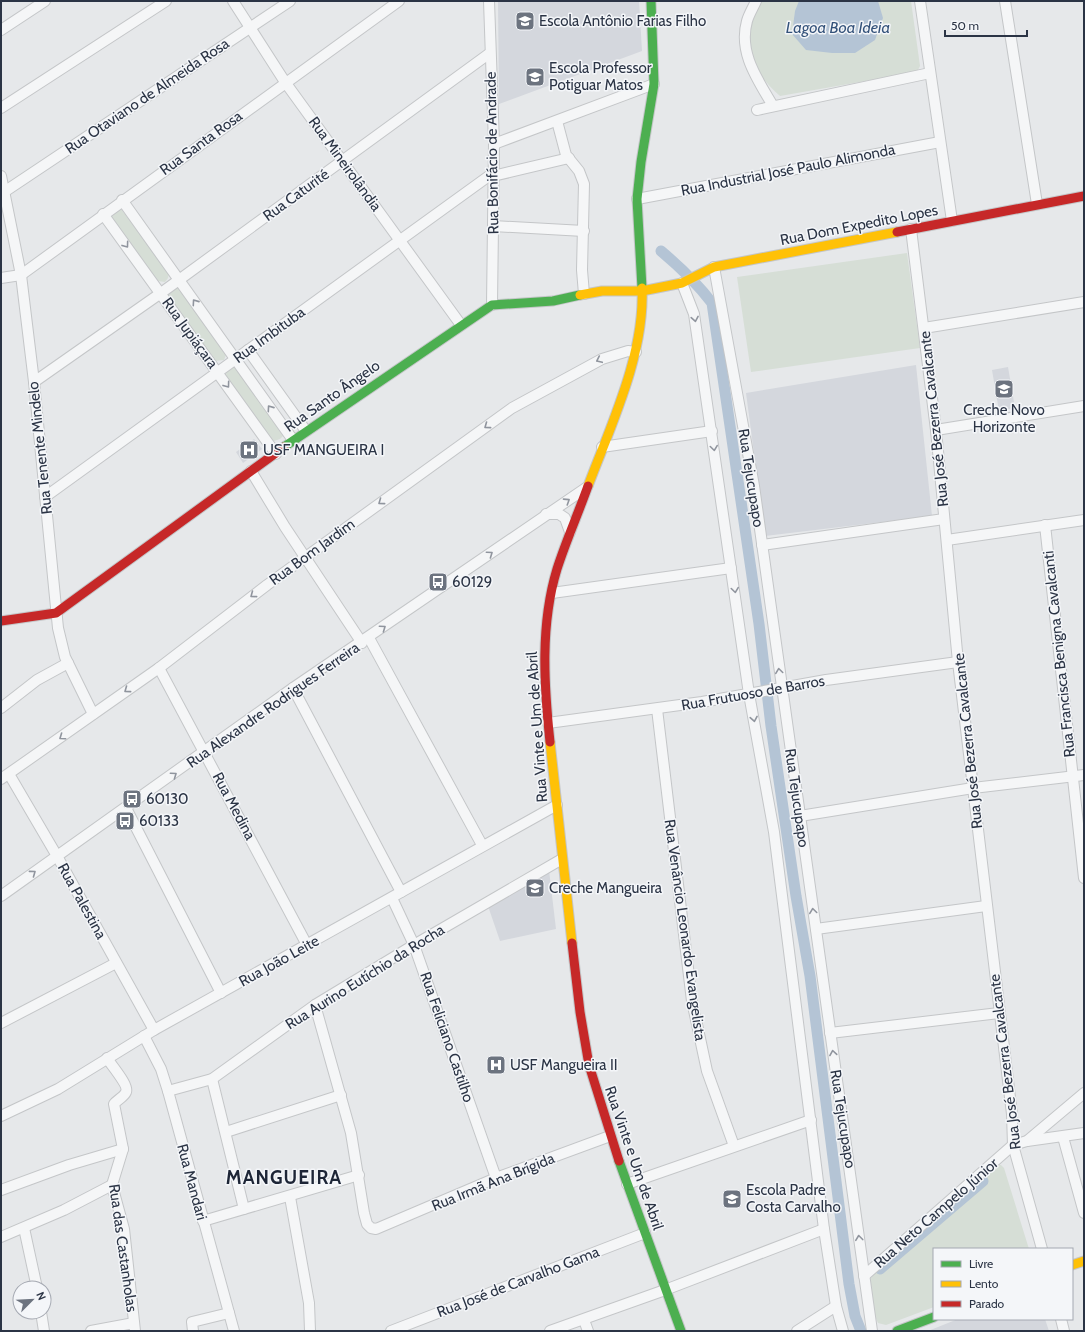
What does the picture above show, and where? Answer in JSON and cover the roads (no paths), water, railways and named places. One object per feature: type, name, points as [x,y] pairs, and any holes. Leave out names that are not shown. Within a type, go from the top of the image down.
[{"type":"main road","name":"Rua Vinte e Um de Abril","points":[[651,1],[654,84],[641,162],[637,199],[642,316],[636,352],[588,487],[570,532],[552,593],[547,621],[544,665],[548,723],[562,859],[583,1036],[589,1066],[610,1136],[644,1233],[681,1331]]},
{"type":"main road","name":"Rua Dom Expedito Lopes","points":[[642,291],[684,282],[714,267],[1037,204],[1082,199]]},
{"type":"main road","name":"Rua Santo Ângelo","points":[[1,621],[56,613],[276,454],[293,440],[492,305],[553,301],[584,294],[602,292],[642,291]]},
{"type":"main road","points":[[1073,1265],[1084,1261]]},
{"type":"main road","points":[[897,1331],[933,1317]]},
{"type":"street","points":[[1,30],[45,1]]},
{"type":"street","points":[[1,108],[166,1]]},
{"type":"street","name":"Rua Mineirolândia","points":[[233,1],[285,82],[461,325]]},
{"type":"street","name":"Rua Otaviano de Almeida Rosa","points":[[4,192],[290,1]]},
{"type":"street","name":"Rua Santa Rosa","points":[[1,278],[20,275],[398,1]]},
{"type":"street","name":"Rua Bonifácio de Andrade","points":[[489,1],[494,144],[492,305]]},
{"type":"street","points":[[756,1],[746,26],[746,52],[753,71],[774,106]]},
{"type":"street","points":[[920,1],[952,221]]},
{"type":"street","points":[[1005,1],[1037,204]]},
{"type":"street","name":"Rua Caturité","points":[[161,293],[490,53]]},
{"type":"street","points":[[757,110],[930,73]]},
{"type":"street","points":[[494,144],[654,84]]},
{"type":"street","points":[[557,121],[563,146],[569,158],[579,171],[584,184],[584,294]]},
{"type":"street","name":"Rua Industrial José Paulo Alimonda","points":[[637,199],[940,142]]},
{"type":"street","points":[[493,174],[569,158]]},
{"type":"street","name":"Rua Imbituba","points":[[45,497],[493,174]]},
{"type":"street","name":"Rua Tenente Mindelo","points":[[1,176],[20,275],[34,382],[56,613],[62,647],[68,663],[93,714]]},
{"type":"street","name":"Rua Jupiáçara","points":[[122,200],[293,440]]},
{"type":"street","name":"Rua Jupiáçara","points":[[103,214],[276,454]]},
{"type":"street","points":[[493,226],[584,231]]},
{"type":"street","name":"Rua José Bezerra Cavalcante","points":[[911,229],[936,430],[958,662],[1012,1114],[1013,1145],[1042,1248]]},
{"type":"street","name":"Rua Tejucupapo","points":[[714,267],[754,486],[778,688],[800,816],[830,1033],[853,1181],[872,1331]]},
{"type":"street","name":"Rua Tejucupapo","points":[[684,282],[694,314],[731,568],[753,693],[774,832],[824,1229],[836,1306],[843,1331]]},
{"type":"street","points":[[34,382],[161,293]]},
{"type":"street","points":[[924,328],[1084,302]]},
{"type":"street","points":[[248,350],[306,431]]},
{"type":"street","name":"Rua Bom Jardim","points":[[5,776],[159,668],[306,557],[512,408],[602,359],[628,351],[636,352]]},
{"type":"street","points":[[936,430],[1084,406]]},
{"type":"street","points":[[602,447],[712,431]]},
{"type":"street","points":[[251,471],[306,557],[365,640],[482,845]]},
{"type":"street","name":"Rua Alexandre Rodrigues Ferreira","points":[[1,896],[294,688],[546,514],[588,487]]},
{"type":"street","points":[[546,514],[558,514],[565,518],[570,532]]},
{"type":"street","points":[[762,545],[944,519]]},
{"type":"street","points":[[947,540],[1084,520]]},
{"type":"street","name":"Rua Francisca Benigna Cavalcanti","points":[[1045,525],[1084,878]]},
{"type":"street","points":[[552,593],[731,568]]},
{"type":"street","name":"Rua Frutuoso de Barros","points":[[548,723],[657,709],[778,688],[958,662]]},
{"type":"street","points":[[1,708],[37,680],[68,663]]},
{"type":"street","name":"Rua Medina","points":[[159,668],[307,945]]},
{"type":"street","name":"Rua Feliciano Castilho","points":[[294,688],[396,895],[496,1178]]},
{"type":"street","name":"Rua Venâncio Leonardo Evangelista","points":[[657,709],[692,1001],[699,1042],[707,1071],[734,1146]]},
{"type":"street","points":[[800,816],[973,788],[1084,775]]},
{"type":"street","name":"Rua Palestina","points":[[5,776],[57,856],[154,1030]]},
{"type":"street","name":"Rua João Leite","points":[[1,1116],[58,1089],[154,1030],[221,994],[482,845],[557,805]]},
{"type":"street","points":[[126,808],[221,994]]},
{"type":"street","name":"Rua Aurino Eutíchio da Rocha","points":[[168,1091],[212,1079],[315,1005],[414,945],[562,859]]},
{"type":"street","points":[[816,929],[986,906]]},
{"type":"street","points":[[1,1023],[116,963]]},
{"type":"street","points":[[203,1221],[359,1175],[351,1133],[315,1005]]},
{"type":"street","points":[[830,1033],[999,1013]]},
{"type":"street","name":"Rua Mandari","points":[[144,1036],[158,1062],[168,1091],[234,1331]]},
{"type":"street","name":"Rua das Castanholas","points":[[107,1058],[124,1083],[126,1090],[126,1093],[114,1104],[123,1149],[112,1185],[124,1230],[135,1327]]},
{"type":"street","points":[[212,1079],[244,1209]]},
{"type":"street","name":"Rua Neto Campelo Júnior","points":[[864,1276],[1013,1145],[1027,1142],[1084,1093]]},
{"type":"street","points":[[226,1132],[341,1095]]},
{"type":"street","points":[[627,1184],[811,1120]]},
{"type":"street","points":[[1027,1142],[1084,1133]]},
{"type":"street","name":"Rua Irmã Ana Brígida","points":[[359,1175],[366,1219],[371,1228],[376,1229],[496,1178],[610,1136]]},
{"type":"street","points":[[1063,1137],[1084,1213]]},
{"type":"street","points":[[1,1190],[69,1165],[123,1149]]},
{"type":"street","points":[[1,1237],[24,1228],[112,1185]]},
{"type":"street","points":[[290,1196],[309,1302],[310,1331]]},
{"type":"street","points":[[24,1228],[35,1280]]},
{"type":"street","points":[[550,1331],[665,1290],[824,1229]]},
{"type":"street","name":"Rua José de Carvalho Gama","points":[[391,1331],[644,1233]]},
{"type":"street","points":[[797,1331],[836,1306]]},
{"type":"street","points":[[193,1331],[192,1322],[229,1313]]},
{"type":"street","points":[[42,1320],[44,1331]]},
{"type":"street","points":[[584,1320],[588,1331]]},
{"type":"street","points":[[1061,1320],[1064,1331]]},
{"type":"street","points":[[91,1331],[135,1327]]},
{"type":"water","name":"Lagoa Boa Ideia","points":[[799,1],[878,1],[883,18],[875,40],[855,53],[832,53],[806,50],[792,34],[795,11]]},
{"type":"waterway","points":[[661,251],[688,276],[712,303],[759,624],[771,726],[796,896],[810,976],[849,1284],[855,1316],[861,1331]]},
{"type":"waterway","points":[[880,1269],[983,1181]]},
{"type":"place","name":"Escola Antônio Farias Filho","points":[[525,21]]},
{"type":"place","name":"Escola Professor Potiguar Matos","points":[[535,77]]},
{"type":"place","name":"Creche Novo Horizonte","points":[[1004,389]]},
{"type":"place","name":"USF MANGUEIRA I","points":[[249,450]]},
{"type":"place","name":"60129","points":[[438,582]]},
{"type":"place","name":"60130","points":[[132,799]]},
{"type":"place","name":"60133","points":[[125,821]]},
{"type":"place","name":"Creche Mangueira","points":[[535,888]]},
{"type":"place","name":"USF Mangueira II","points":[[496,1065]]},
{"type":"place","name":"Escola Padre Costa Carvalho","points":[[732,1199]]},
{"type":"district","name":"MANGUEIRA","points":[[284,1177]]}]
